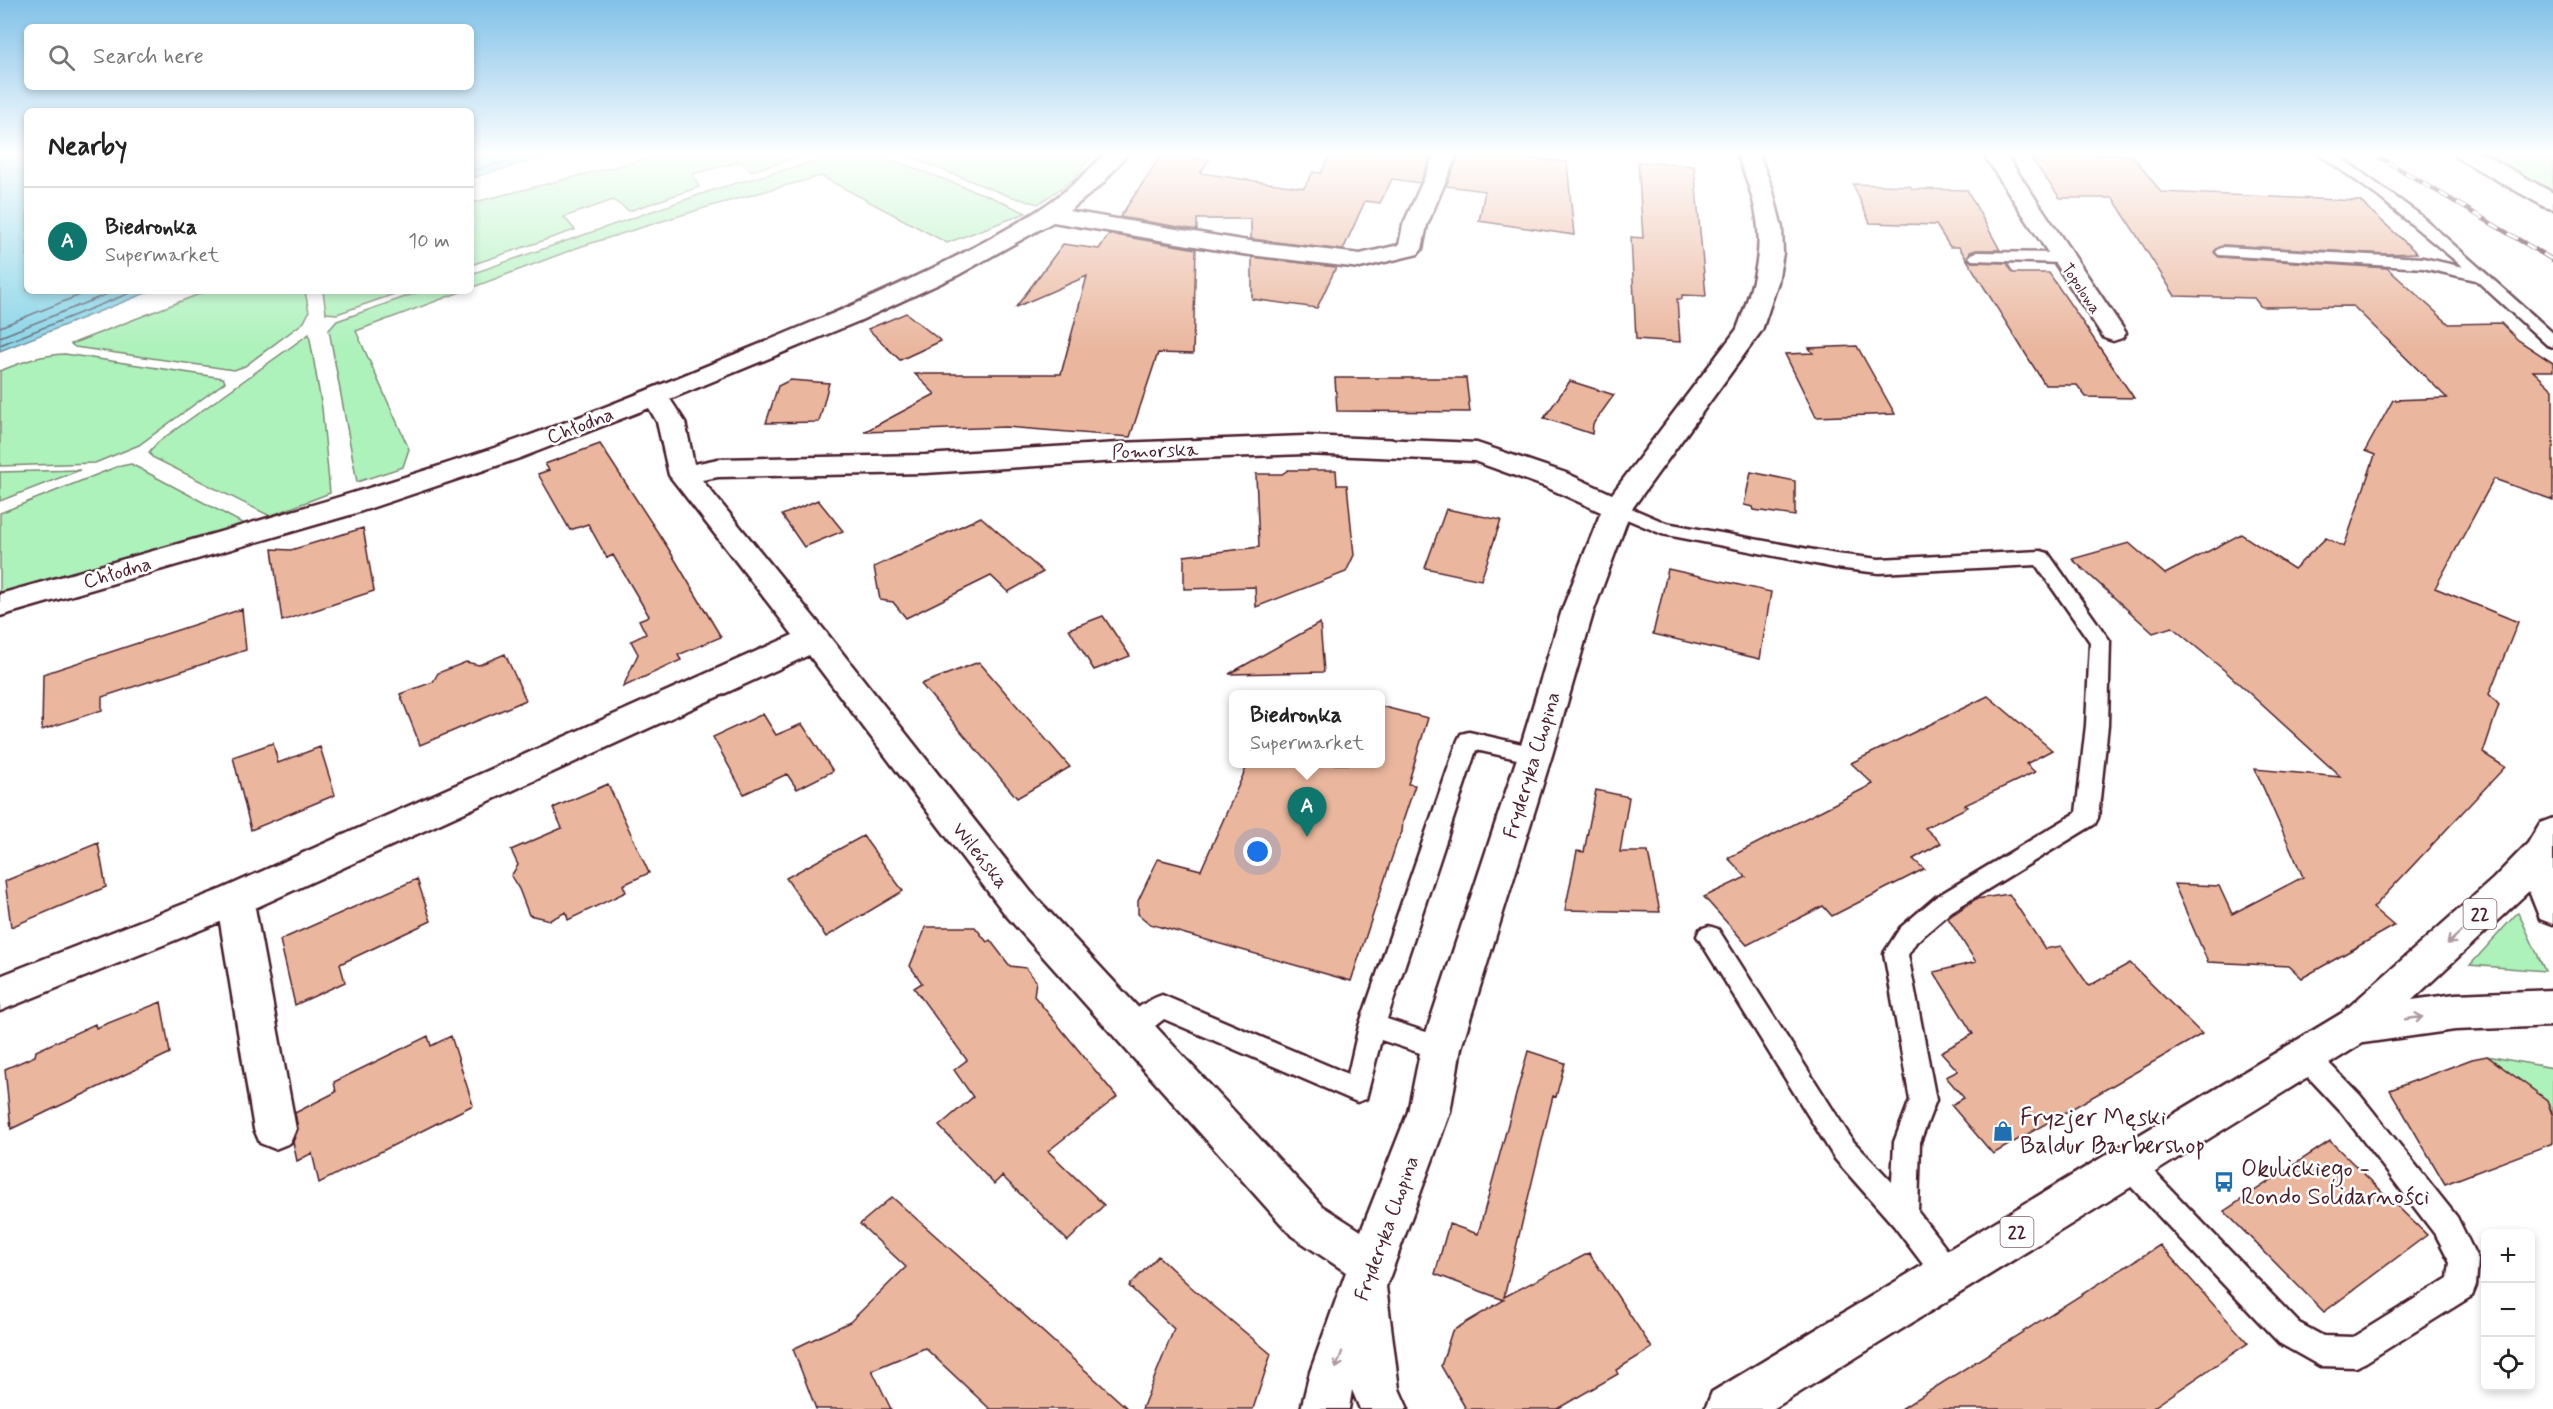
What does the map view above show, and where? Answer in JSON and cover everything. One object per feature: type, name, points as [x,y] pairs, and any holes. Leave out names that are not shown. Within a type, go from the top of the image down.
[{"type":"street","name":"Chłodna","points":[[0,605],[343,507],[510,452],[655,396],[850,316],[940,275],[1045,218]]},
{"type":"street","points":[[1067,218],[1242,247],[1360,261],[1410,249],[1418,218]]},
{"type":"street","name":"Fryderyka Chopina","points":[[1325,1409],[1328,1388],[1429,1112],[1441,1048],[1535,755],[1578,610],[1617,508],[1749,330],[1759,303],[1771,252],[1768,218]]},
{"type":"street","name":"Topolowa","points":[[2035,218],[2113,333]]},
{"type":"street","name":"Wileńska","points":[[655,396],[671,422],[683,475],[814,639],[1018,903],[1307,1221],[1368,1274]]},
{"type":"street","name":"Pomorska","points":[[683,475],[718,468],[925,464],[1118,452],[1305,445],[1477,452],[1556,480],[1617,508]]},
{"type":"street","points":[[0,993],[235,900],[814,639]]},
{"type":"street","points":[[2547,843],[2541,873],[2553,908]]},
{"type":"street","name":"22","points":[[1729,1409],[2356,1026],[2506,890],[2547,843]]},
{"type":"street","points":[[235,900],[275,1129]]},
{"type":"street","points":[[2356,1026],[2455,1012],[2553,1008]]},
{"type":"street","points":[[1368,1274],[1376,1390],[1384,1409]]},
{"type":"lane","points":[[2412,218],[2480,275],[2553,342]]},
{"type":"lane","points":[[2224,252],[2423,263],[2480,275]]},
{"type":"lane","points":[[1977,257],[2061,258]]},
{"type":"lane","points":[[1617,508],[1662,528],[1836,561],[1879,566],[2041,558],[2100,640],[2097,725],[2087,819],[1944,904],[1908,935],[1896,953],[1923,1100],[1907,1142],[1904,1216]]},
{"type":"lane","points":[[1132,1029],[1162,1006],[1357,1090],[1372,1026],[1469,740],[1535,755]]},
{"type":"lane","points":[[1709,936],[1844,1149],[1904,1216],[1948,1274]]},
{"type":"lane","points":[[1372,1026],[1441,1048]]},
{"type":"lane","points":[[2128,1164],[2289,1333],[2320,1351],[2356,1352],[2462,1286],[2464,1260],[2447,1227],[2351,1104],[2305,1056]]},
{"type":"green space","points":[[474,218],[565,218],[575,230],[474,264]]},
{"type":"green space","points":[[633,218],[673,218],[582,246],[474,287],[474,273]]},
{"type":"green space","points":[[900,218],[1013,218],[947,243]]},
{"type":"green space","points":[[199,294],[306,294],[309,312],[304,322],[245,366],[234,370],[75,347],[71,344]]},
{"type":"green space","points":[[323,294],[394,294],[337,314],[326,313]]},
{"type":"green space","points":[[414,294],[455,294],[356,331],[409,449],[403,467],[357,482],[329,330],[337,321]]},
{"type":"green space","points":[[309,334],[322,408],[330,493],[270,516],[152,457],[149,452],[158,442]]},
{"type":"green space","points":[[65,354],[223,378],[225,382],[139,445],[95,463],[0,466],[0,371],[32,360]]},
{"type":"green space","points":[[131,464],[246,525],[0,596],[0,513],[116,467]]},
{"type":"green space","points":[[80,470],[0,501],[0,472]]},
{"type":"green space","points":[[2518,912],[2545,971],[2470,965]]},
{"type":"green space","points":[[2487,1056],[2553,1068],[2553,1117],[2546,1100]]},
{"type":"water","points":[[0,218],[24,218],[24,294],[143,294],[0,351]]},
{"type":"building","points":[[1124,218],[1357,218],[1343,250],[1251,239],[1251,219],[1197,219],[1197,230]]},
{"type":"building","points":[[1480,218],[1572,218],[1574,235],[1479,221]]},
{"type":"building","points":[[1642,218],[1699,218],[1706,296],[1682,295],[1682,299],[1677,299],[1680,342],[1636,339],[1631,237],[1643,238]]},
{"type":"building","points":[[1868,218],[1982,218],[2000,250],[1976,250],[1970,252],[1967,259],[1972,262],[2007,263],[2013,273],[2049,273],[2134,398],[2086,397],[2077,385],[2045,385],[1959,247],[1950,247],[1936,225],[1870,223]]},
{"type":"building","points":[[2125,218],[2378,218],[2417,253],[2387,254],[2224,245],[2214,252],[2219,257],[2387,268],[2449,324],[2501,323],[2518,340],[2553,363],[2553,371],[2533,371],[2553,390],[2553,500],[2494,479],[2435,588],[2518,622],[2489,694],[2499,705],[2483,753],[2505,767],[2373,908],[2394,926],[2302,978],[2289,966],[2208,962],[2174,884],[2219,886],[2232,914],[2303,877],[2255,769],[2341,777],[2224,670],[2172,627],[2153,633],[2072,559],[2129,543],[2165,574],[2241,534],[2294,569],[2326,538],[2344,547],[2375,455],[2365,451],[2393,400],[2447,398],[2353,306],[2261,307],[2254,298],[2175,296]]},
{"type":"building","points":[[1109,234],[1196,249],[1193,354],[1158,353],[1130,437],[1006,427],[864,432],[935,394],[915,374],[1061,374],[1087,276],[1016,307],[1063,244],[1099,249]]},
{"type":"building","points":[[1252,257],[1336,267],[1317,308],[1252,299]]},
{"type":"building","points":[[906,313],[941,341],[900,360],[868,329]]},
{"type":"building","points":[[1857,346],[1895,414],[1816,417],[1785,354],[1813,353],[1809,348]]},
{"type":"building","points":[[1335,378],[1466,378],[1470,412],[1337,411]]},
{"type":"building","points":[[790,380],[829,383],[819,422],[766,423],[778,386]]},
{"type":"building","points":[[1570,381],[1614,395],[1593,424],[1592,434],[1544,418]]},
{"type":"building","points":[[600,444],[668,548],[721,637],[678,655],[681,660],[623,687],[638,654],[631,641],[646,634],[639,620],[649,616],[613,555],[607,558],[588,524],[570,530],[538,474],[549,470],[545,464]]},
{"type":"building","points":[[1288,470],[1336,470],[1337,485],[1347,485],[1354,555],[1346,572],[1256,607],[1255,587],[1184,589],[1184,556],[1259,547],[1256,474],[1282,474]]},
{"type":"building","points":[[1751,472],[1795,481],[1795,516],[1754,510],[1753,507],[1744,505]]},
{"type":"building","points":[[818,500],[843,531],[804,547],[782,515]]},
{"type":"building","points":[[1446,509],[1501,520],[1481,580],[1425,568]]},
{"type":"building","points":[[981,517],[1043,572],[1008,592],[991,576],[906,618],[893,602],[880,600],[874,567]]},
{"type":"building","points":[[363,528],[374,591],[282,621],[272,549],[291,550]]},
{"type":"building","points":[[1668,569],[1771,592],[1760,659],[1653,634]]},
{"type":"building","points":[[242,609],[246,650],[102,697],[102,710],[42,730],[43,674]]},
{"type":"building","points":[[1103,616],[1130,656],[1094,670],[1069,629]]},
{"type":"building","points":[[1320,623],[1324,672],[1229,674]]},
{"type":"building","points":[[505,654],[526,700],[420,745],[400,694],[433,682],[438,673],[466,662],[479,665]]},
{"type":"building","points":[[979,662],[1070,767],[1017,798],[921,684]]},
{"type":"building","points":[[1988,696],[2052,750],[2026,764],[2035,772],[1965,805],[1968,807],[1925,828],[1941,843],[1913,859],[1924,869],[1832,916],[1823,906],[1747,945],[1704,897],[1746,877],[1728,858],[1873,784],[1851,763]]},
{"type":"building","points":[[1385,707],[1428,718],[1408,784],[1415,785],[1403,821],[1402,832],[1351,981],[1150,924],[1138,914],[1138,901],[1158,859],[1201,870],[1246,768],[1385,768]]},
{"type":"building","points":[[763,714],[776,735],[802,724],[833,771],[797,789],[787,774],[744,794],[713,737]]},
{"type":"building","points":[[273,743],[278,763],[320,747],[335,795],[251,830],[233,757]]},
{"type":"building","points":[[608,784],[649,873],[623,885],[626,892],[568,920],[566,912],[550,920],[529,915],[519,889],[511,876],[518,865],[511,850],[562,828],[553,808]]},
{"type":"building","points":[[1596,790],[1629,797],[1620,852],[1648,852],[1660,912],[1565,910],[1577,851],[1584,852]]},
{"type":"building","points":[[863,836],[903,891],[826,937],[786,878]]},
{"type":"building","points":[[98,843],[106,887],[11,927],[5,881]]},
{"type":"building","points":[[417,879],[431,921],[340,964],[345,982],[295,1005],[280,940]]},
{"type":"building","points":[[2009,894],[2045,949],[2061,946],[2089,986],[2130,963],[2202,1034],[1993,1154],[1951,1105],[1964,1098],[1946,1077],[1958,1071],[1941,1052],[1973,1034],[1934,972],[1976,962],[1948,918],[1976,899]]},
{"type":"building","points":[[926,927],[975,927],[987,942],[990,940],[1010,966],[1026,968],[1036,981],[1034,996],[1117,1097],[1048,1151],[1104,1205],[1068,1241],[1002,1176],[994,1184],[939,1126],[973,1097],[954,1070],[967,1060],[914,988],[922,983],[910,966]]},
{"type":"building","points":[[161,1002],[170,1053],[11,1129],[5,1069],[35,1056],[36,1051],[95,1024],[96,1028]]},
{"type":"building","points":[[428,1036],[431,1046],[451,1036],[473,1105],[319,1183],[312,1153],[297,1161],[293,1142],[298,1129],[295,1113],[336,1092],[334,1082]]},
{"type":"building","points":[[1528,1051],[1565,1063],[1556,1097],[1553,1096],[1504,1297],[1589,1253],[1652,1348],[1616,1370],[1618,1374],[1557,1409],[1466,1409],[1441,1366],[1452,1331],[1504,1300],[1435,1274],[1449,1224],[1478,1234]]},
{"type":"building","points":[[2487,1056],[2547,1100],[2553,1117],[2553,1143],[2445,1184],[2390,1090],[2472,1059]]},
{"type":"building","points":[[2330,1141],[2427,1235],[2324,1312],[2224,1211]]},
{"type":"building","points":[[892,1197],[1128,1409],[990,1409],[925,1348],[872,1370],[891,1409],[816,1409],[793,1349],[850,1322],[906,1267],[860,1224]]},
{"type":"building","points":[[2160,1245],[2248,1343],[2151,1409],[1901,1409]]},
{"type":"building","points":[[1158,1256],[1271,1354],[1253,1409],[1142,1409],[1174,1329],[1129,1286]]},
{"type":"railway","points":[[2482,218],[2553,260]]},
{"type":"place","name":"Biedronka","points":[[1307,837]]},
{"type":"place","name":"Fryzjer Męski Baldur Barbershop","points":[[2003,1131]]},
{"type":"place","name":"Okulickiego - Rondo Solidarności","points":[[2224,1182]]}]
